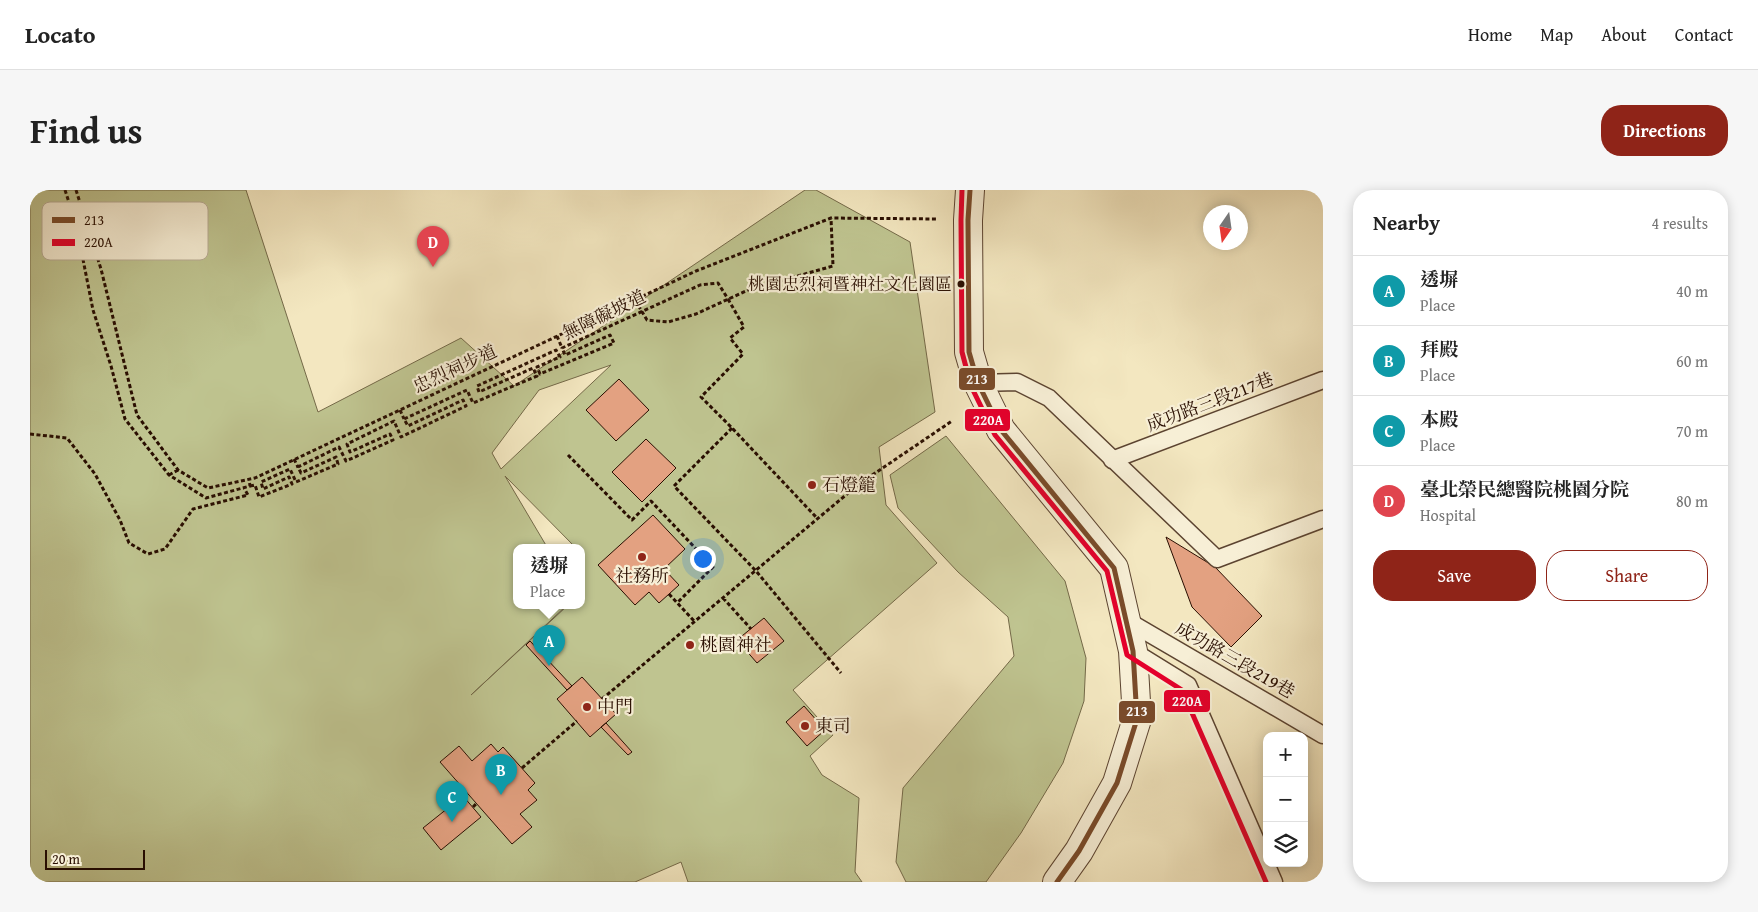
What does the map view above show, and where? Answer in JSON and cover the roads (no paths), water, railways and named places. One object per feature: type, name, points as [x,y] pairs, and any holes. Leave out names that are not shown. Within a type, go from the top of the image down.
[{"type":"street","points":[[970,190],[968,220],[969,352],[978,383],[1001,430],[1114,568],[1133,651],[1137,719],[1117,783],[1080,851],[1057,882]]},
{"type":"lane","name":"成功路三段217巷","points":[[1112,460],[1323,380]]},
{"type":"lane","points":[[978,383],[1017,382],[1049,398],[1217,559],[1323,519]]},
{"type":"lane","name":"成功路三段219巷","points":[[1126,620],[1323,735]]},
{"type":"lane","points":[[1133,651],[1188,685],[1274,882]]},
{"type":"place","name":"臺北榮民總醫院桃園分院","points":[[433,267]]},
{"type":"place","name":"桃園忠烈祠暨神社文化園區","points":[[961,284]]},
{"type":"place","name":"石燈籠","points":[[812,485]]},
{"type":"place","name":"社務所","points":[[642,557]]},
{"type":"place","name":"桃園神社","points":[[690,645]]},
{"type":"place","name":"透塀","points":[[549,666]]},
{"type":"place","name":"中門","points":[[587,707]]},
{"type":"place","name":"東司","points":[[805,726]]},
{"type":"place","name":"拜殿","points":[[501,795]]},
{"type":"place","name":"本殿","points":[[452,822]]}]
